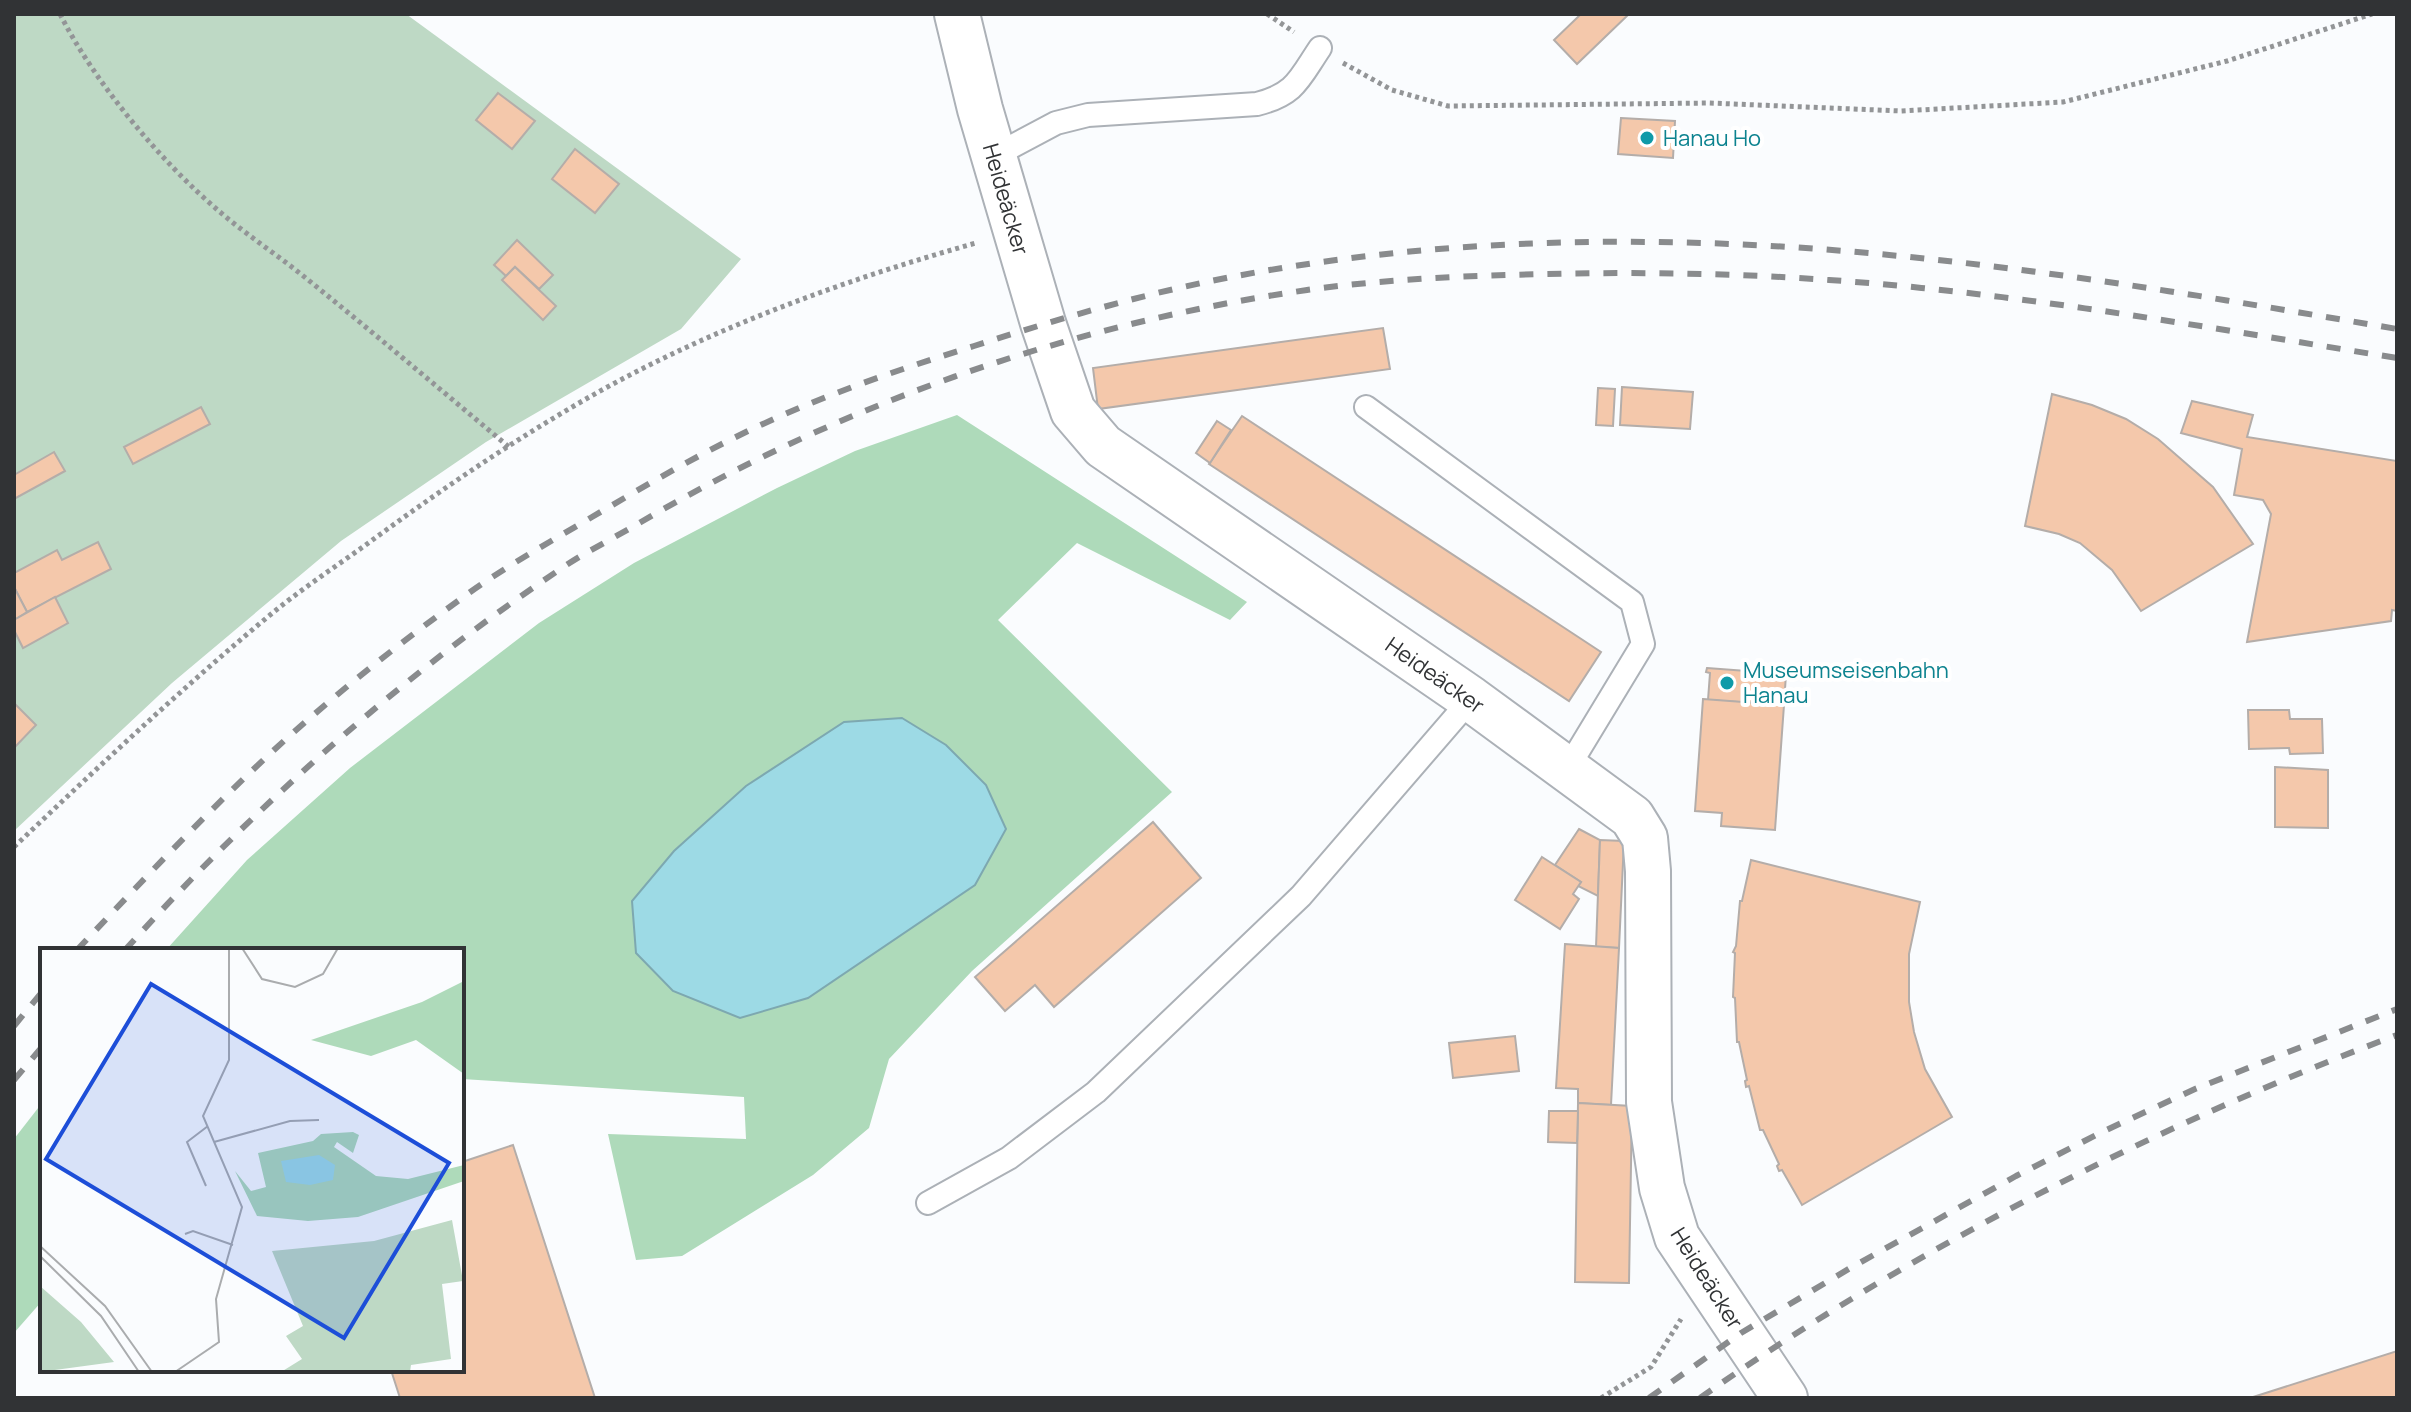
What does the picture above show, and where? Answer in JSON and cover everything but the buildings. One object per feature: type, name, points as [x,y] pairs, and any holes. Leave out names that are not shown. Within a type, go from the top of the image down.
[{"type":"street","name":"Heideäcker","points":[[957,14],[1016,232],[1073,411],[1103,446],[1471,699],[1632,817],[1645,838],[1648,871],[1649,1102],[1662,1188],[1677,1237],[1785,1398]]},
{"type":"lane","points":[[994,156],[1056,123],[1088,115],[1257,104],[1280,98],[1329,54]]},
{"type":"lane","points":[[1366,407],[1632,602],[1643,644],[1566,771]]},
{"type":"lane","points":[[928,1203],[1009,1158],[1096,1092],[1301,896],[1471,699]]},
{"type":"path","points":[[60,14],[70,35],[108,91],[158,150],[219,212],[304,276],[509,447]]},
{"type":"path","points":[[1329,54],[1392,90],[1448,106],[1709,103],[1901,111],[2063,102],[2227,61],[2372,14]]},
{"type":"path","points":[[14,847],[98,767],[271,614],[446,486],[580,402],[698,342],[792,304],[907,262],[1016,232]]},
{"type":"path","points":[[1601,1398],[1651,1367],[1704,1280]]},
{"type":"green space","points":[[14,14],[406,14],[741,259],[681,329],[486,442],[341,541],[172,683],[14,831]]},
{"type":"green space","points":[[957,415],[1247,602],[1230,620],[1077,543],[998,620],[1172,792],[972,971],[889,1059],[869,1128],[813,1175],[682,1256],[636,1260],[608,1134],[746,1139],[744,1097],[464,1079],[464,948],[168,948],[247,860],[350,768],[539,623],[634,563],[855,451]]},
{"type":"green space","points":[[40,1106],[40,1303],[14,1333],[14,1139]]},
{"type":"water","points":[[902,718],[946,745],[986,785],[1006,829],[975,885],[808,998],[740,1018],[673,991],[636,953],[632,901],[674,851],[746,786],[844,722]]},
{"type":"railway","points":[[79,948],[198,823],[296,730],[414,634],[510,566],[688,462],[803,406],[945,355],[1130,300],[1241,275],[1357,257],[1475,246],[1651,242],[1745,245],[1932,259],[2026,270],[2397,329]]},
{"type":"railway","points":[[127,948],[226,844],[333,744],[446,651],[574,560],[719,479],[798,440],[880,405],[1047,347],[1133,324],[1219,305],[1336,286],[1543,274],[1722,274],[1972,293],[2397,358]]},
{"type":"railway","points":[[14,1026],[40,994]]},
{"type":"railway","points":[[1649,1398],[1741,1333],[2016,1176],[2195,1089],[2397,1009]]},
{"type":"railway","points":[[1700,1398],[1864,1292],[2037,1195],[2216,1109],[2397,1035]]},
{"type":"railway","points":[[14,1080],[40,1049]]},
{"type":"place","name":"Hanau Ho","points":[[1647,138]]},
{"type":"place","name":"Museumseisenbahn Hanau","points":[[1727,683]]}]
